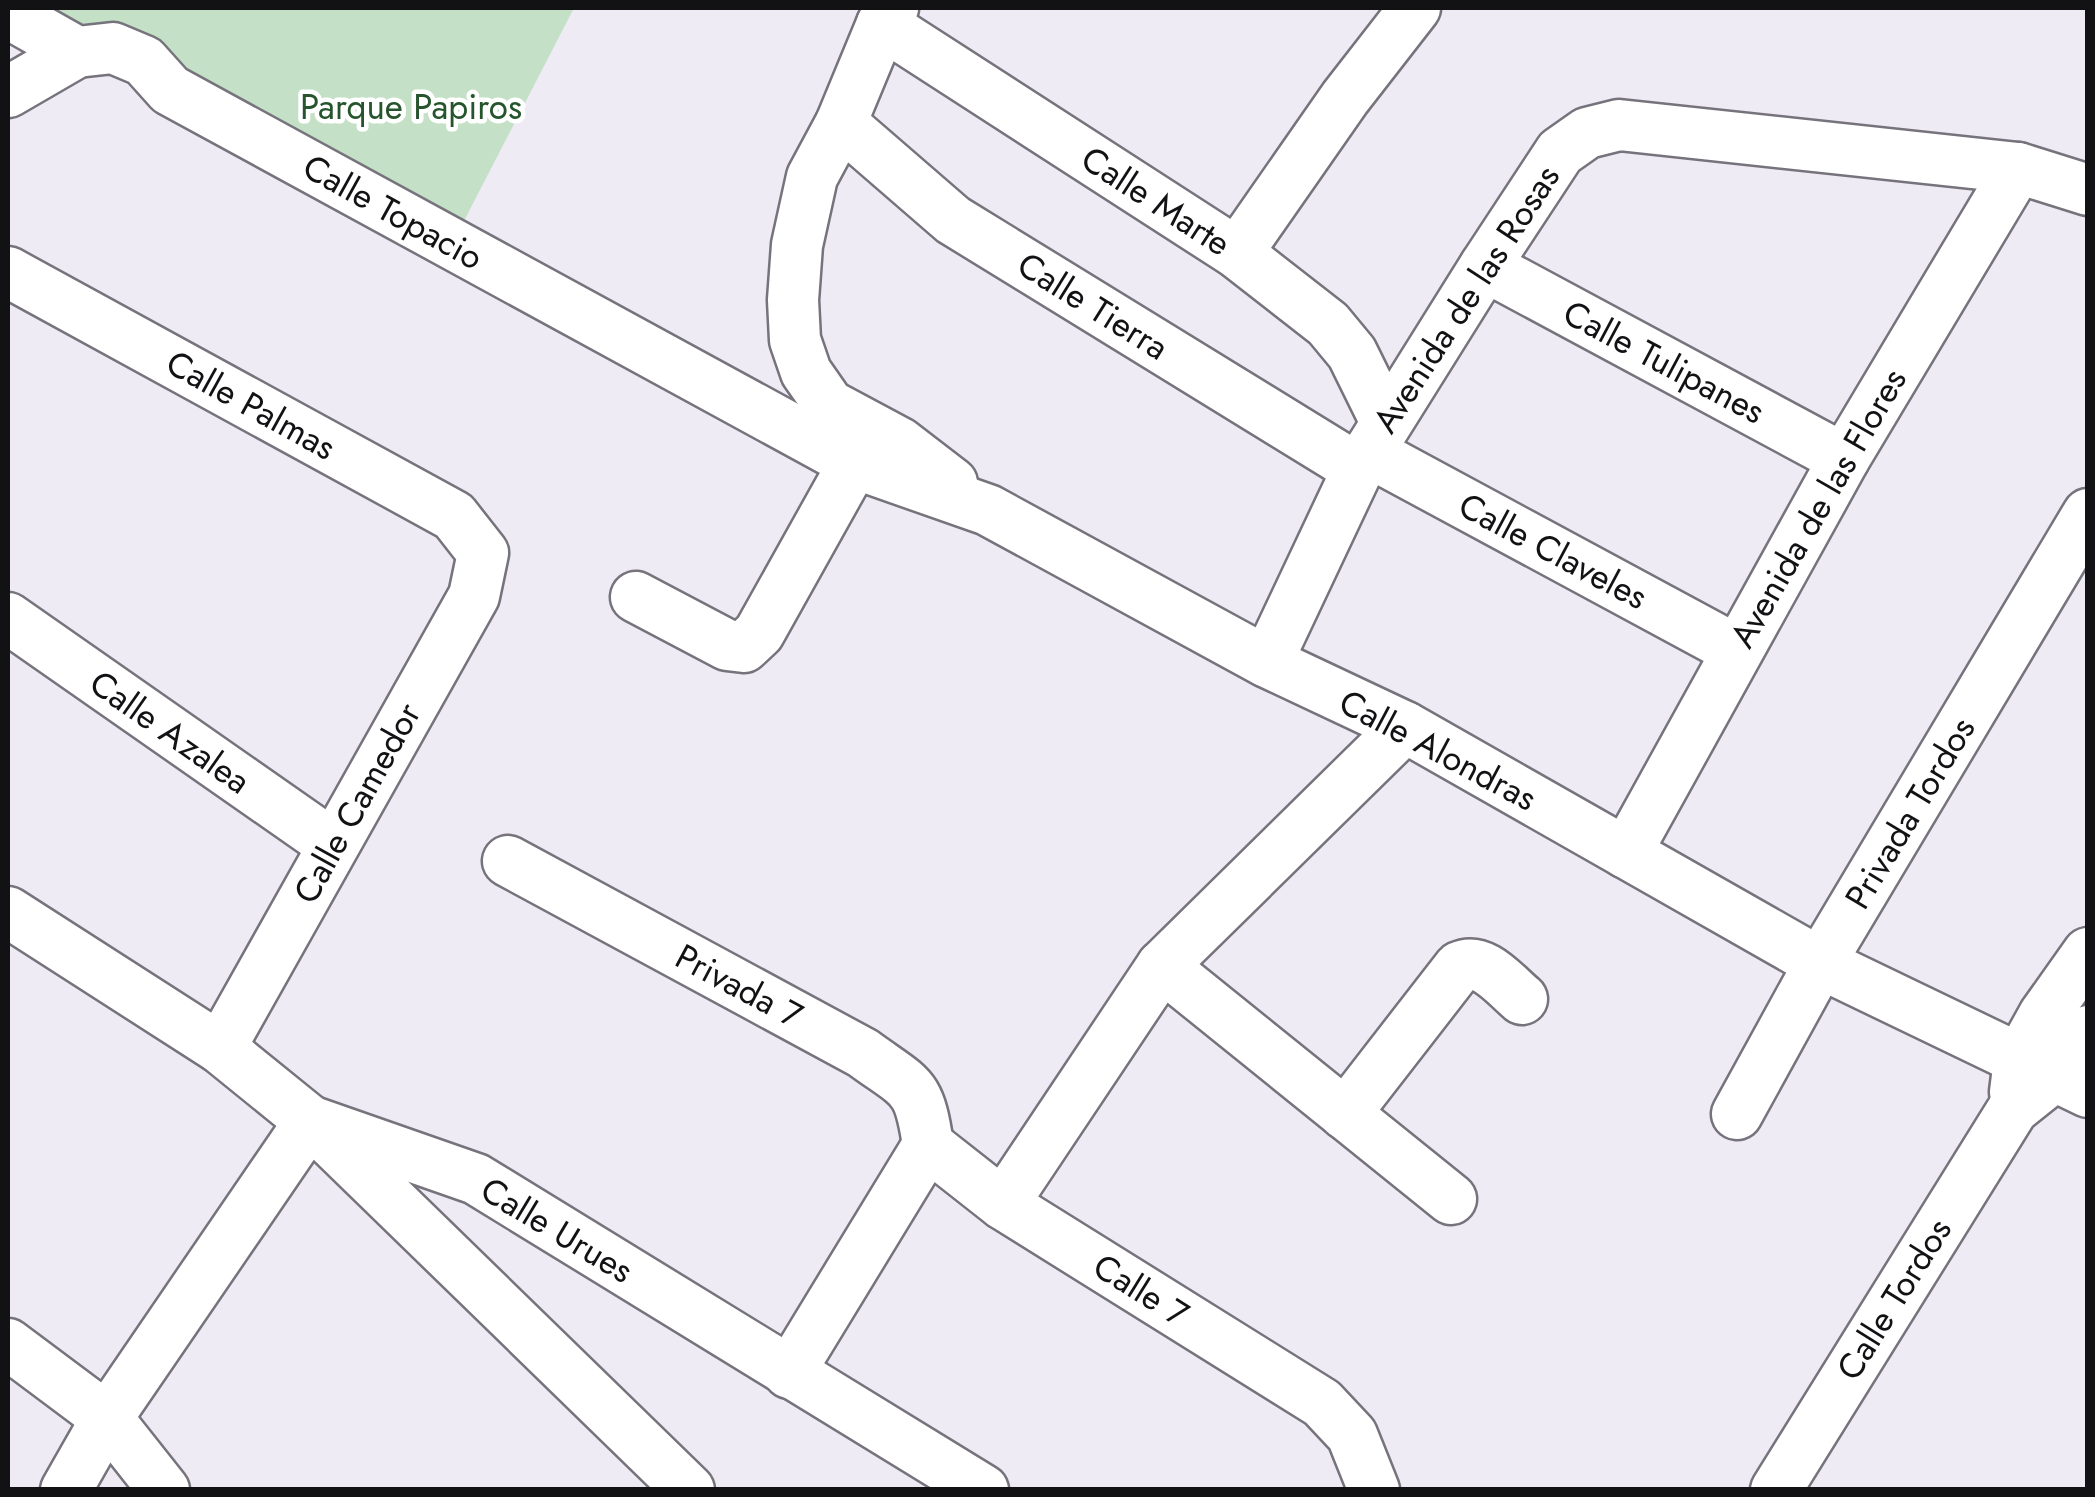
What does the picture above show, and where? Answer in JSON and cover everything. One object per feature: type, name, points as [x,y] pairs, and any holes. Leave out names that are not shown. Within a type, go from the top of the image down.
[{"type":"street","points":[[1238,253],[1345,98],[1415,8]]},
{"type":"street","name":"Calle Topacio","points":[[8,13],[78,52],[113,48],[144,61],[170,90],[781,424]]},
{"type":"street","points":[[887,16],[841,123],[812,178],[796,246],[792,300],[795,340],[806,372],[828,405],[900,443],[988,510]]},
{"type":"street","name":"Calle Marte","points":[[887,16],[1238,253],[1328,324],[1352,353],[1371,448]]},
{"type":"street","points":[[8,92],[78,52]]},
{"type":"street","name":"Calle Tierra","points":[[841,123],[953,220],[1371,448]]},
{"type":"street","name":"Avenida de las Rosas","points":[[1268,662],[1371,448],[1560,152],[1587,132],[1619,125],[2018,168],[2088,190]]},
{"type":"street","name":"Avenida de las Flores","points":[[1626,853],[1844,459],[2018,168]]},
{"type":"street","name":"Calle Tulipanes","points":[[1485,266],[1844,459]]},
{"type":"street","name":"Calle Palmas","points":[[8,272],[454,516],[483,553]]},
{"type":"street","name":"Calle Alondras","points":[[781,424],[854,464],[988,510],[1268,662],[1405,727],[1820,963],[2053,1077]]},
{"type":"street","name":"Calle Claveles","points":[[1371,448],[1736,650]]},
{"type":"street","points":[[636,596],[727,644],[744,647],[758,633],[854,464]]},
{"type":"street","name":"Privada Tordos","points":[[1737,1114],[1820,963],[2088,514]]},
{"type":"street","name":"Calle Camedor","points":[[220,1048],[474,596],[483,553]]},
{"type":"street","name":"Calle Azalea","points":[[8,618],[333,845]]},
{"type":"street","points":[[1003,1204],[1162,966],[1405,727]]},
{"type":"street","name":"Privada 7","points":[[508,861],[863,1053],[915,1091],[922,1107],[928,1145]]},
{"type":"street","name":"Calle Urues","points":[[8,912],[220,1048],[310,1121],[689,1490]]},
{"type":"street","name":"Calle Tordos","points":[[1776,1490],[2013,1110],[2053,1077],[2044,1015],[2088,953]]},
{"type":"street","points":[[1345,1114],[1459,967],[1470,962],[1480,964],[1522,1000]]},
{"type":"street","points":[[1162,966],[1451,1199]]},
{"type":"street","points":[[2053,1077],[2088,1031]]},
{"type":"street","points":[[66,1490],[107,1418],[310,1121]]},
{"type":"street","name":"Calle Urues","points":[[310,1121],[476,1179],[983,1490]]},
{"type":"street","points":[[789,1373],[928,1145]]},
{"type":"street","name":"Calle 7","points":[[928,1145],[1003,1204],[1322,1403],[1352,1435],[1374,1490]]},
{"type":"street","points":[[8,1344],[107,1418],[164,1490]]},
{"type":"green space","name":"Parque Papiros","points":[[32,8],[574,8],[452,244]]}]
